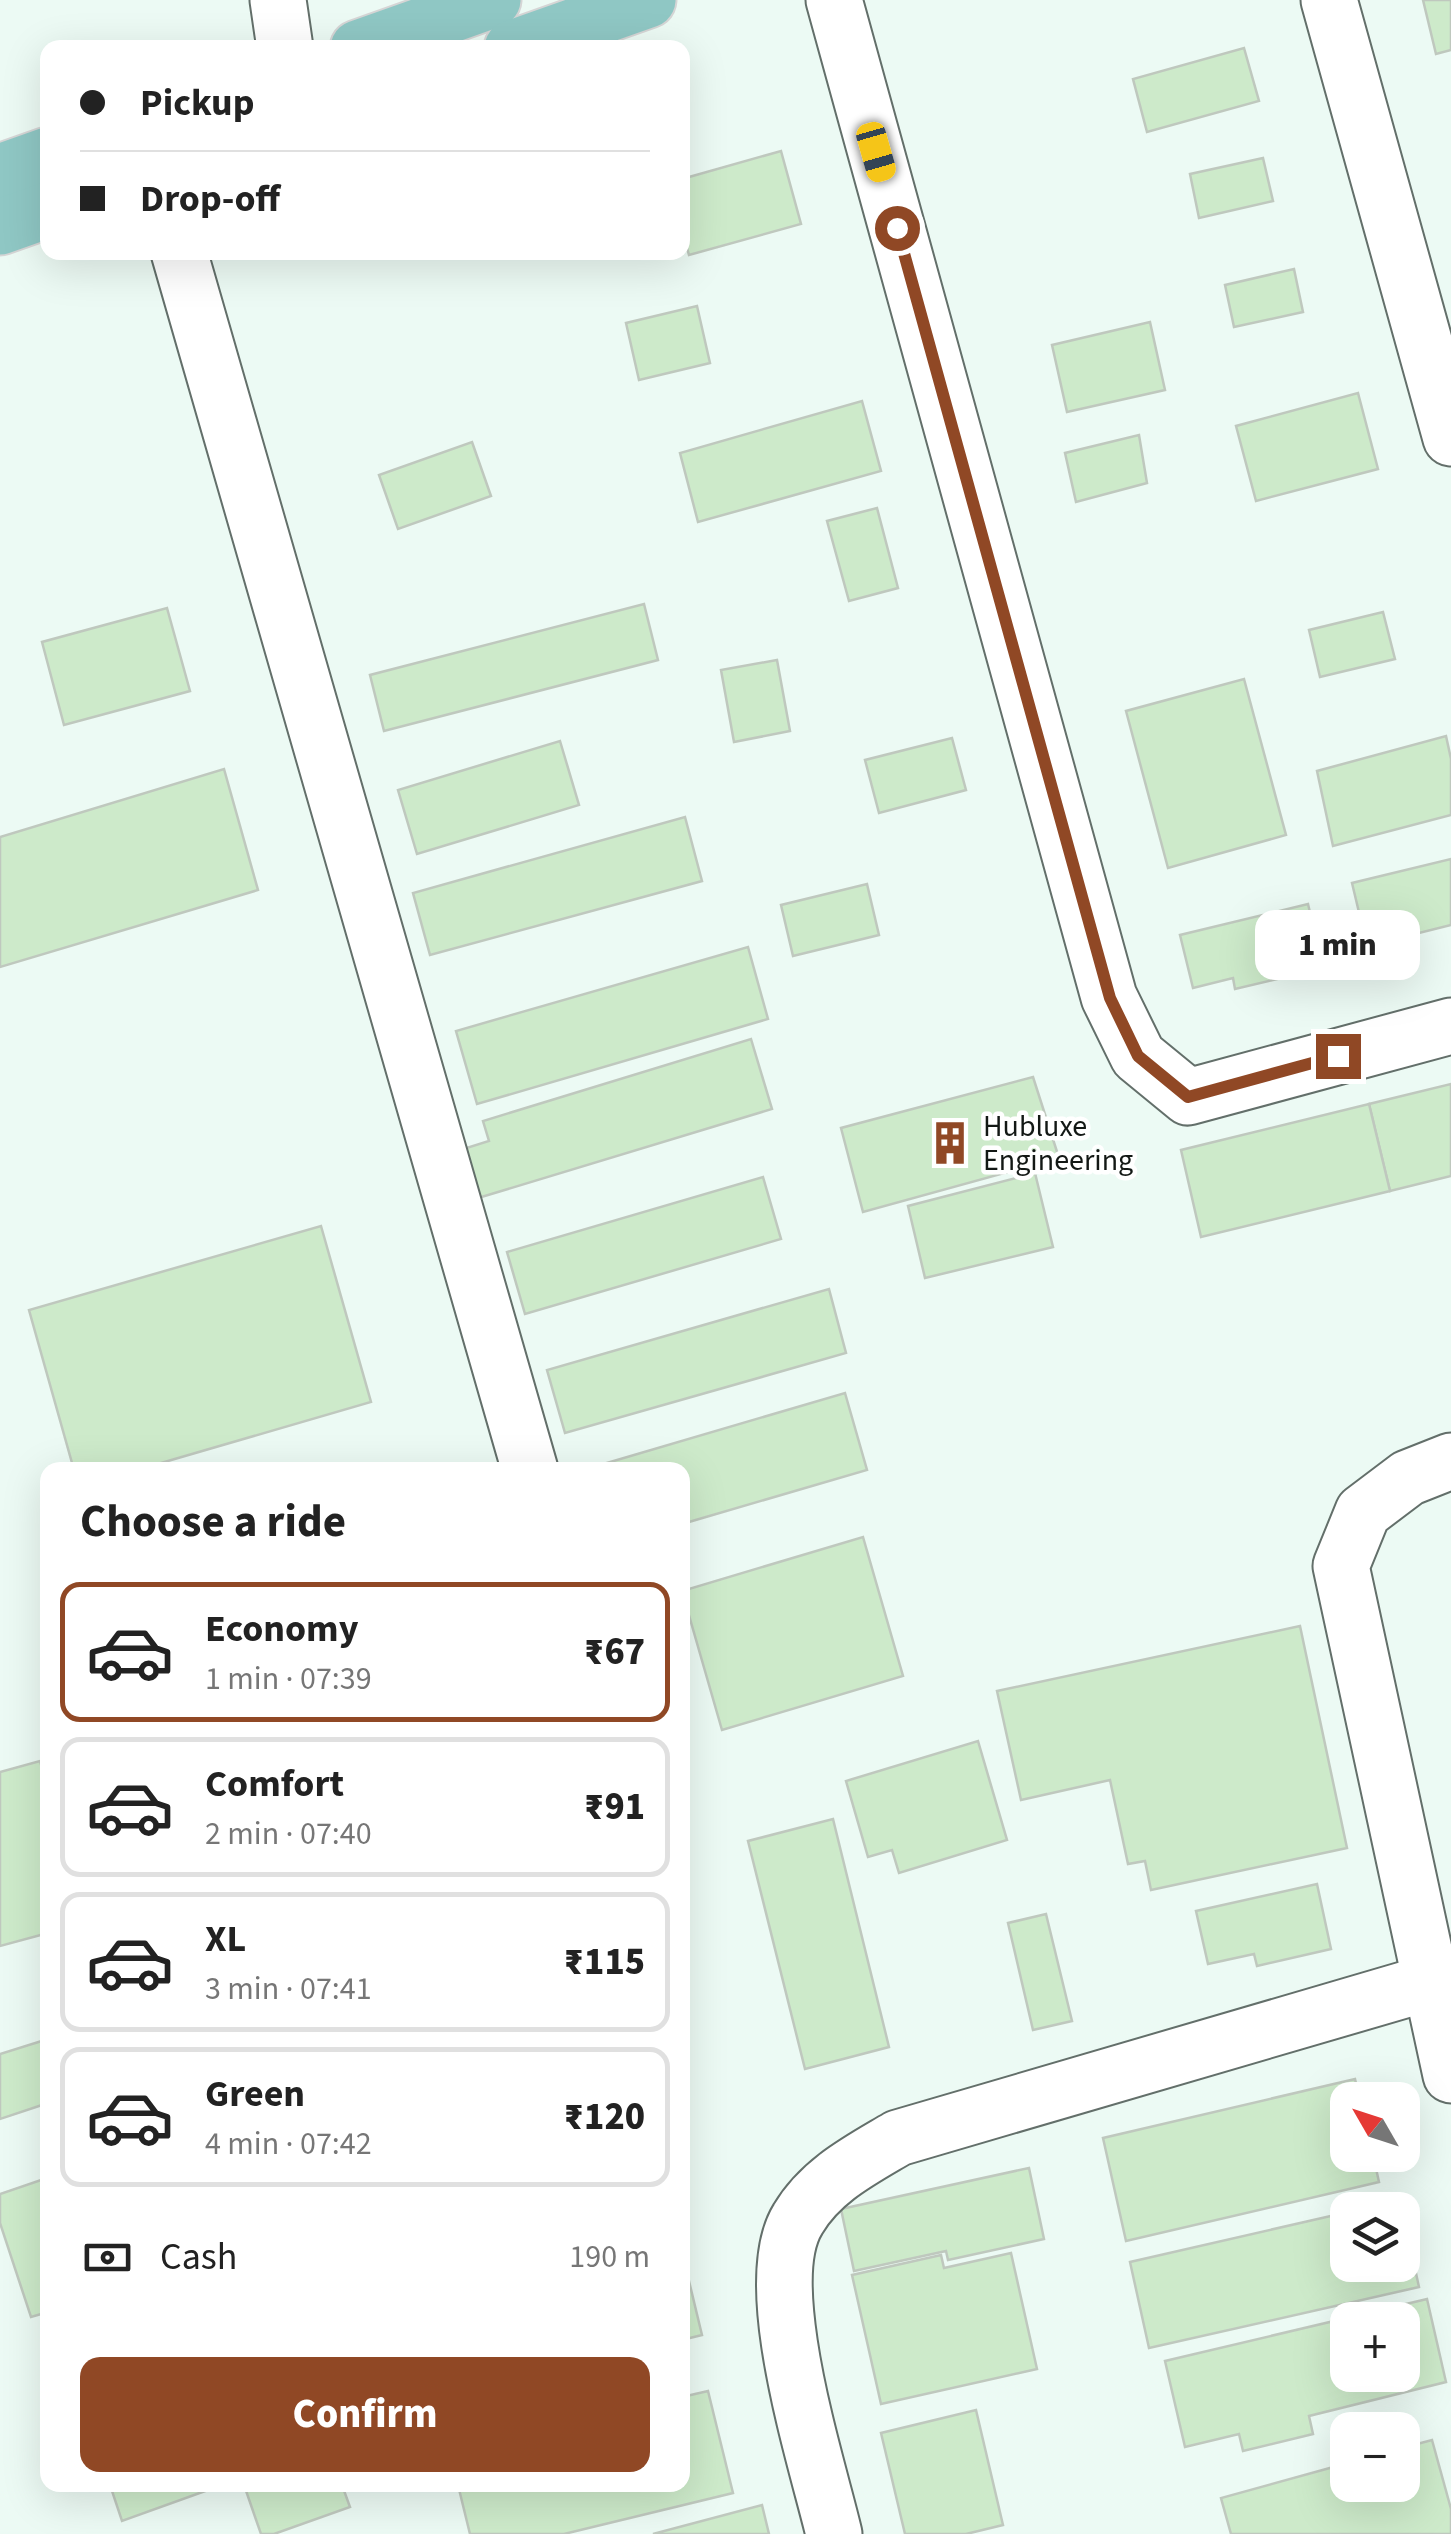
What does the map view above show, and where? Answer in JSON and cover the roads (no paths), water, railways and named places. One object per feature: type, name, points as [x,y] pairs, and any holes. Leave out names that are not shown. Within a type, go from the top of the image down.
[{"type":"main road","points":[[380,40],[493,0]]},
{"type":"main road","points":[[535,40],[648,0]]},
{"type":"main road","points":[[0,172],[40,157]]},
{"type":"main road","points":[[0,227],[40,213]]},
{"type":"street","points":[[278,0],[284,40]]},
{"type":"street","points":[[834,0],[1110,998],[1138,1056],[1188,1097],[1451,1026]]},
{"type":"street","points":[[1329,0],[1451,438]]},
{"type":"street","points":[[180,260],[528,1462]]},
{"type":"street","points":[[1451,1461],[1408,1478],[1363,1512],[1341,1566],[1441,1977],[1451,2074]]},
{"type":"street","points":[[834,2534],[787,2336],[785,2272],[796,2220],[838,2173],[898,2138],[1441,1977]]},
{"type":"place","name":"Hubluxe Engineering","points":[[950,1143]]}]
